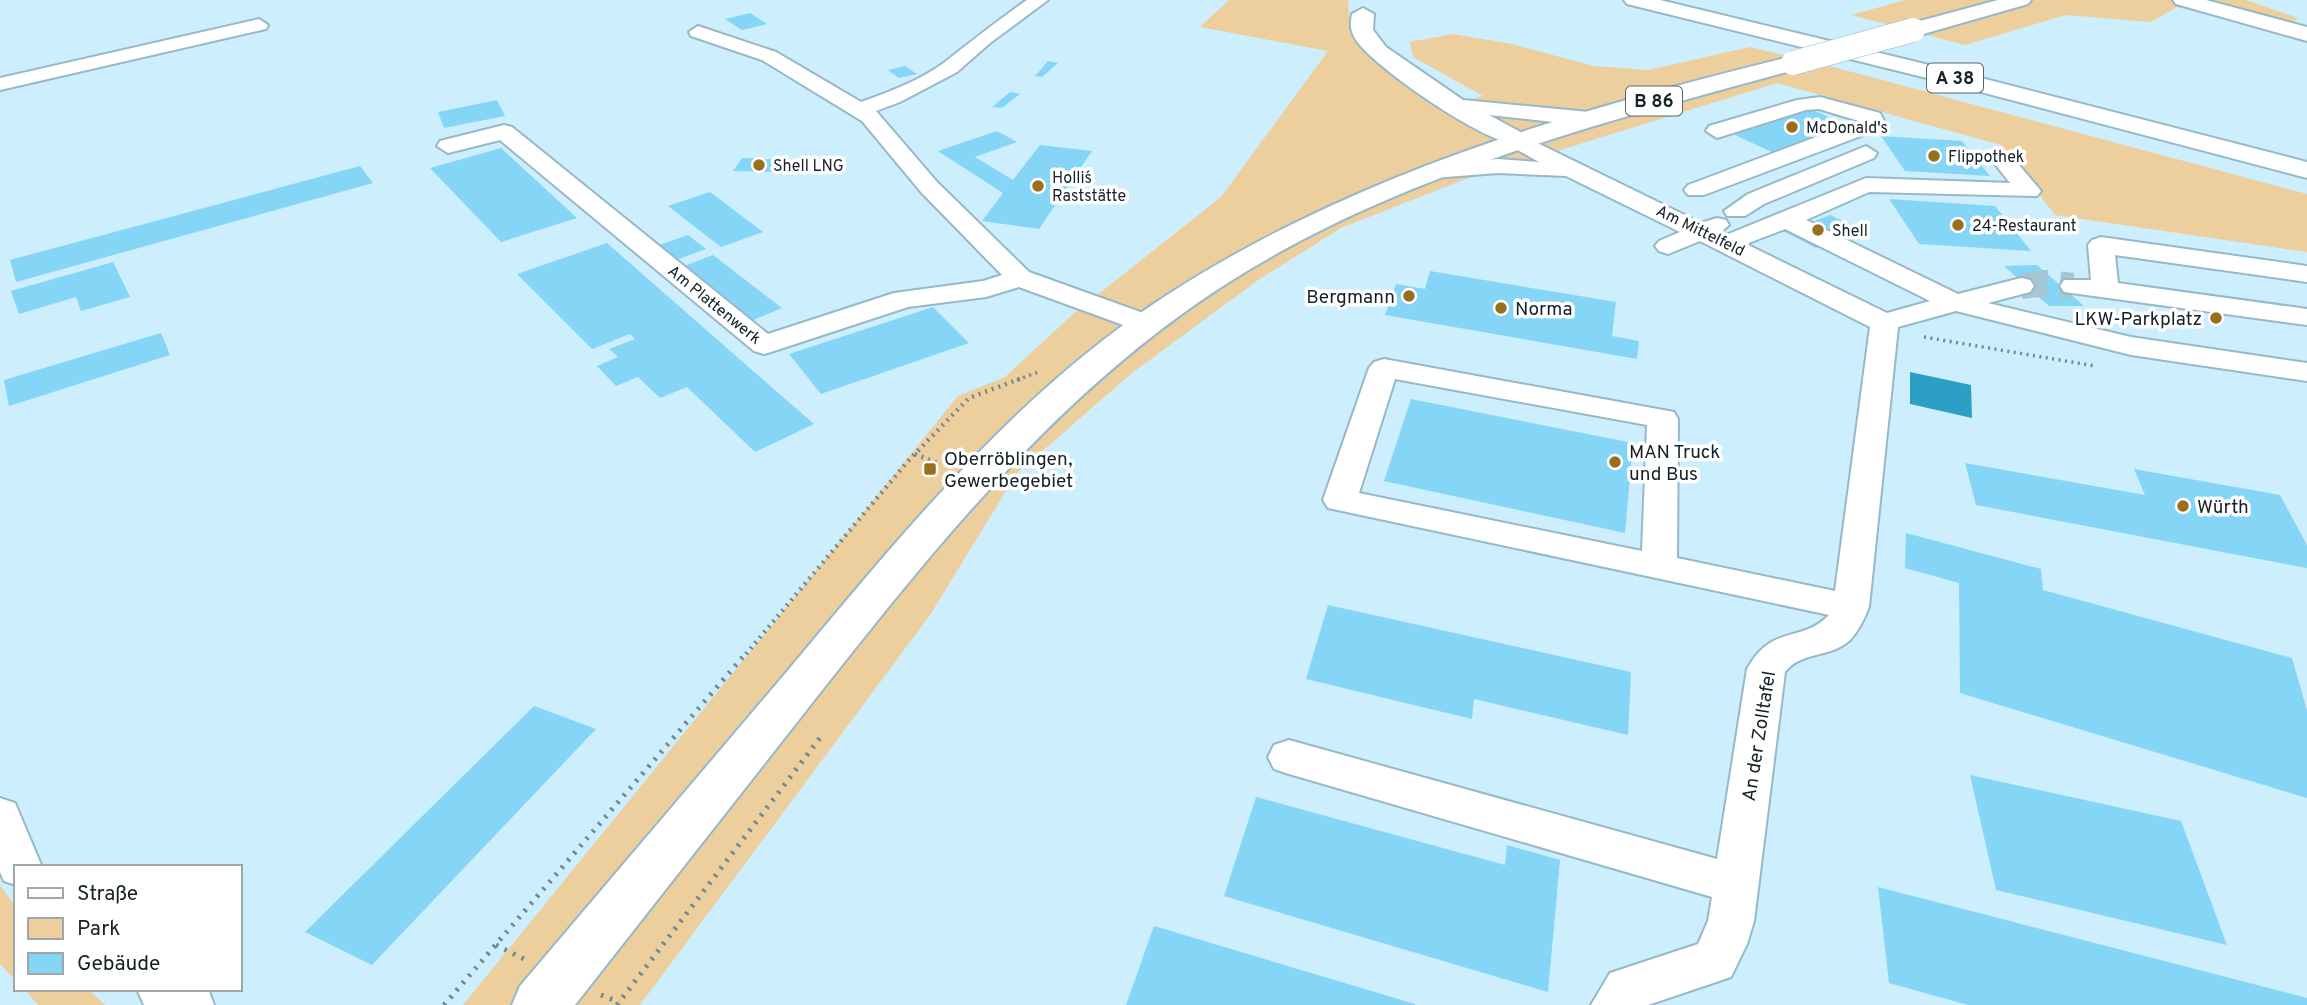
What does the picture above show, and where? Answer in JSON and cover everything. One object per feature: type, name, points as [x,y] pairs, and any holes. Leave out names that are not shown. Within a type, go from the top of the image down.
[{"type":"main road","name":"A 38","points":[[1634,0],[1972,82],[2307,170]]},
{"type":"main road","name":"A 38","points":[[1685,0],[1980,70],[2307,155]]},
{"type":"main road","name":"B 86","points":[[1517,140],[2021,0]]},
{"type":"main road","points":[[2183,0],[2307,34]]},
{"type":"main road","points":[[1366,6],[1361,28],[1373,47],[1456,104],[1517,140]]},
{"type":"main road","points":[[1456,104],[1589,119]]},
{"type":"main road","points":[[540,1005],[968,485],[1060,393],[1147,324],[1240,262],[1312,224],[1433,171],[1517,140]]},
{"type":"street","points":[[861,109],[893,98],[950,68],[970,54],[983,39],[1039,0]]},
{"type":"street","points":[[0,84],[259,25]]},
{"type":"street","points":[[698,32],[769,56],[861,109],[890,136],[929,187],[1020,278],[1147,324]]},
{"type":"street","points":[[1717,131],[1812,104],[1872,118],[1874,124],[1696,190],[1735,211]]},
{"type":"street","name":"Am Plattenwerk","points":[[448,146],[504,132],[764,345],[904,299],[986,289],[1020,278]]},
{"type":"street","name":"Am Mittelfeld","points":[[1517,140],[1573,171],[1859,308],[1883,323]]},
{"type":"street","points":[[1716,238],[1735,211],[1756,199],[1866,153]]},
{"type":"street","points":[[1668,246],[1716,238],[1786,220],[1866,185],[2028,191],[2006,164]]},
{"type":"street","points":[[1433,171],[1498,166],[1573,171]]},
{"type":"street","points":[[1786,220],[1955,303],[2131,346],[2307,373]]},
{"type":"street","points":[[2131,346],[2105,289],[2101,245],[2307,274]]},
{"type":"street","points":[[1780,270],[1844,247]]},
{"type":"street","points":[[1055,292],[1074,273]]},
{"type":"street","points":[[1883,323],[2021,286]]},
{"type":"street","points":[[2073,286],[2307,317]]},
{"type":"street","name":"An der Zolltafel","points":[[1615,1005],[1627,989],[1714,961],[1724,944],[1731,921],[1766,669],[1774,656],[1790,646],[1836,635],[1846,624],[1851,607],[1876,423],[1885,330],[1883,323]]},
{"type":"street","points":[[1659,567],[1663,419],[1384,368],[1340,500],[1659,567],[1851,607]]},
{"type":"street","points":[[1289,757],[1690,869],[1736,886]]},
{"type":"street","points":[[0,816],[19,865]]},
{"type":"street","points":[[165,991],[190,1005]]},
{"type":"path","points":[[915,453],[937,463]]},
{"type":"path","points":[[617,1005],[823,734]]},
{"type":"path","points":[[444,1005],[451,998]]},
{"type":"green space","points":[[1229,0],[1348,0],[1350,32],[1358,46],[1441,108],[1483,96],[1413,57],[1410,42],[1453,34],[1512,44],[1593,66],[1648,70],[1750,47],[2307,194],[2307,252],[2055,215],[2001,145],[1777,83],[1463,180],[1341,228],[1261,278],[1132,373],[1017,473],[930,615],[640,1005],[463,1005],[958,396],[1005,377],[1072,315],[1221,197],[1328,51],[1200,27]]},
{"type":"green space","points":[[1905,0],[2246,0],[2298,18],[2277,32],[2177,7],[2151,22],[2066,15],[1965,45],[1851,15]]},
{"type":"green space","points":[[0,885],[14,905],[14,979],[0,964]]},
{"type":"green space","points":[[26,991],[90,991],[105,1005],[38,1005]]},
{"type":"water","points":[[1910,372],[1971,385],[1972,418],[1910,404]]},
{"type":"building","points":[[750,13],[767,24],[742,30],[725,19]]},
{"type":"building","points":[[1048,61],[1058,63],[1042,77],[1035,76]]},
{"type":"building","points":[[905,66],[917,74],[899,78],[888,70]]},
{"type":"building","points":[[1010,92],[1020,94],[1002,108],[992,107]]},
{"type":"building","points":[[497,100],[505,116],[444,128],[438,112]]},
{"type":"building","points":[[1810,109],[1851,126],[1774,153],[1733,134]]},
{"type":"building","name":"Holli´s Raststätte","points":[[997,131],[1017,142],[975,157],[1013,180],[1040,145],[1092,151],[1039,229],[982,221],[1003,193],[938,151]]},
{"type":"building","name":"Flippothek","points":[[1881,136],[1962,141],[1990,176],[1905,171]]},
{"type":"building","points":[[501,148],[577,218],[501,242],[430,168]]},
{"type":"building","name":"Shell LNG","points":[[742,158],[785,160],[777,172],[733,171]]},
{"type":"building","points":[[360,166],[373,183],[16,282],[10,260]]},
{"type":"building","points":[[710,192],[763,232],[721,247],[668,206]]},
{"type":"building","name":"24-Restaurant","points":[[1889,199],[1995,206],[2031,251],[1919,244]]},
{"type":"building","points":[[1830,215],[1862,230],[1816,248],[1785,232]]},
{"type":"building","points":[[688,235],[706,249],[671,262],[653,247]]},
{"type":"building","points":[[607,243],[814,424],[755,452],[687,387],[660,398],[638,377],[616,386],[597,366],[618,357],[609,349],[635,339],[630,334],[592,349],[517,274]]},
{"type":"building","points":[[713,255],[782,308],[746,323],[679,268]]},
{"type":"building","points":[[113,262],[130,297],[81,311],[76,297],[19,314],[11,291]]},
{"type":"building","points":[[2037,265],[2084,306],[2049,306],[2004,266]]},
{"type":"building","name":"Norma","points":[[1430,271],[1616,302],[1612,336],[1639,341],[1637,359],[1385,315],[1396,284],[1425,289]]},
{"type":"building","points":[[933,307],[969,343],[821,394],[789,354]]},
{"type":"building","points":[[161,333],[170,355],[9,406],[4,380]]},
{"type":"building","points":[[1411,399],[1633,443],[1625,533],[1384,481]]},
{"type":"building","points":[[1965,463],[2145,495],[2134,469],[2280,495],[2307,545],[2307,568],[1976,505]]},
{"type":"building","points":[[1906,533],[2041,569],[2043,590],[2292,658],[2307,710],[2307,798],[1960,693],[1959,583],[1905,568]]},
{"type":"building","points":[[1328,605],[1631,672],[1628,735],[1474,699],[1472,719],[1306,679]]},
{"type":"building","points":[[534,706],[596,729],[372,965],[305,932]]},
{"type":"building","points":[[1970,775],[2181,821],[2227,945],[1996,890]]},
{"type":"building","points":[[1256,797],[1505,865],[1507,845],[1560,860],[1548,992],[1224,896]]},
{"type":"building","points":[[1878,887],[2307,998],[2307,1005],[1968,1005],[1889,983]]},
{"type":"building","points":[[1154,926],[1415,1004],[1415,1005],[1126,1005]]},
{"type":"tunnel","points":[[2021,286],[2046,283],[2073,286]]},
{"type":"place","name":"McDonald's","points":[[1792,127]]},
{"type":"place","name":"Flippothek","points":[[1934,156]]},
{"type":"place","name":"Shell LNG","points":[[759,165]]},
{"type":"place","name":"Holli´s Raststätte","points":[[1038,186]]},
{"type":"place","name":"24-Restaurant","points":[[1958,225]]},
{"type":"place","name":"Shell","points":[[1818,230]]},
{"type":"place","name":"Bergmann","points":[[1409,296]]},
{"type":"place","name":"Norma","points":[[1501,308]]},
{"type":"place","name":"LKW-Parkplatz","points":[[2216,318]]},
{"type":"place","name":"MAN Truck und Bus","points":[[1615,462]]},
{"type":"place","name":"Oberröblingen, Gewerbegebiet","points":[[930,469]]},
{"type":"place","name":"Würth","points":[[2183,506]]}]
